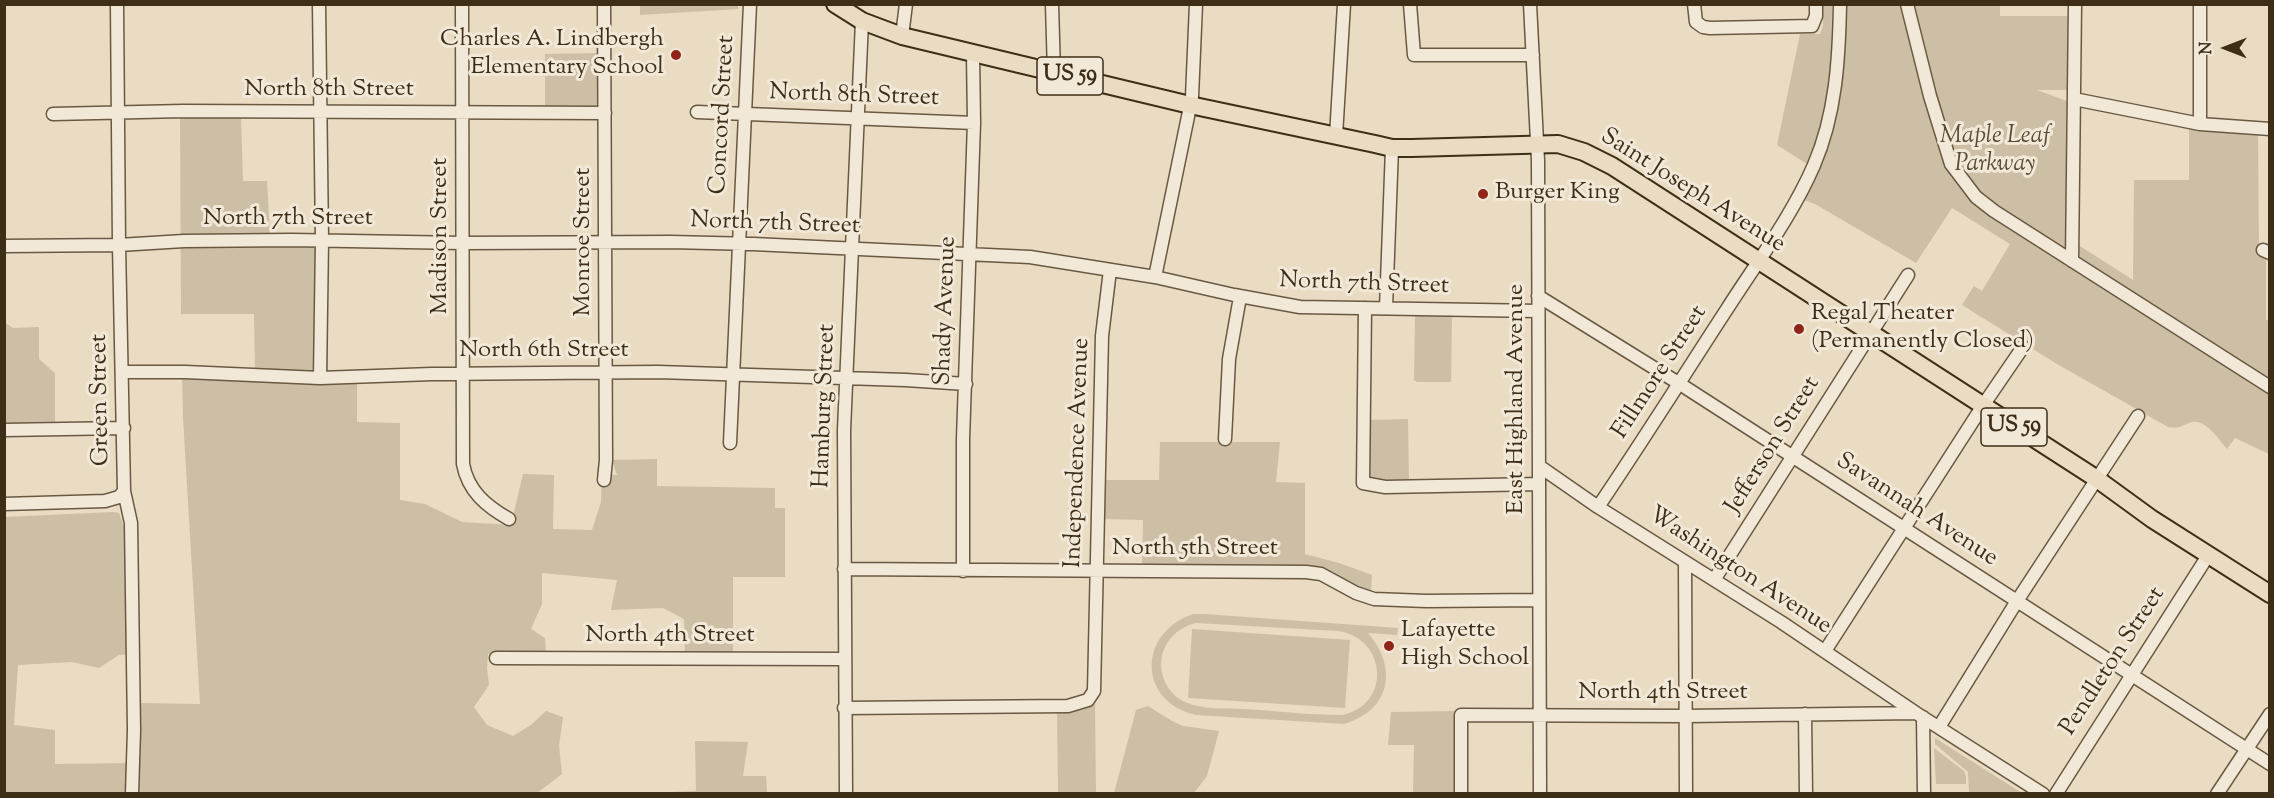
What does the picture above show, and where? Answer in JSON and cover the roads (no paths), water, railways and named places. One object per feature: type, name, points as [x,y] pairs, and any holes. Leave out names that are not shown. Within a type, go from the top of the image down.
[{"type":"main road","name":"Saint Joseph Avenue","points":[[835,4],[862,21],[902,36],[1190,105],[1392,148],[1558,144],[1570,147],[1612,166],[1982,407],[2097,479],[2152,519],[2270,594]]},
{"type":"street","name":"Green Street","points":[[117,4],[124,491],[131,524],[134,719],[132,794]]},
{"type":"street","points":[[319,4],[322,240],[320,378]]},
{"type":"street","name":"Madison Street","points":[[462,4],[463,464],[466,479],[477,494],[497,512],[509,519]]},
{"type":"street","name":"Monroe Street","points":[[604,4],[606,242],[606,460],[604,480]]},
{"type":"street","name":"Concord Street","points":[[730,443],[735,375],[750,4]]},
{"type":"street","points":[[902,36],[906,4]]},
{"type":"street","points":[[1052,4],[1054,73]]},
{"type":"street","points":[[1155,277],[1190,105],[1196,4]]},
{"type":"street","points":[[1336,136],[1344,4]]},
{"type":"street","points":[[1410,4],[1414,55],[1533,55]]},
{"type":"street","name":"East Highland Avenue","points":[[1530,4],[1537,145],[1539,296],[1540,794]]},
{"type":"street","points":[[1694,4],[1696,22],[1710,28],[1812,26],[1816,16],[1816,4]]},
{"type":"street","name":"Fillmore Street","points":[[1598,507],[1758,261],[1796,200],[1814,165],[1835,89],[1839,60],[1840,4]]},
{"type":"street","points":[[1907,4],[1933,107],[1951,164],[1982,202],[2270,387]]},
{"type":"street","points":[[2073,261],[2075,4]]},
{"type":"street","points":[[2200,4],[2200,124]]},
{"type":"street","name":"Hamburg Street","points":[[846,794],[844,430],[862,21]]},
{"type":"street","name":"Shady Avenue","points":[[963,571],[963,439],[974,123],[973,54]]},
{"type":"street","points":[[2074,99],[2200,124],[2270,129]]},
{"type":"street","name":"North 8th Street","points":[[53,114],[320,111],[605,113]]},
{"type":"street","name":"North 8th Street","points":[[697,112],[974,123]]},
{"type":"street","points":[[1386,308],[1392,148]]},
{"type":"street","name":"North 7th Street","points":[[4,246],[322,240],[463,243],[739,243],[1030,257],[1155,277],[1240,297],[1300,307],[1538,311]]},
{"type":"street","name":"Independence Avenue","points":[[844,708],[1080,704],[1088,700],[1094,691],[1102,336],[1110,270]]},
{"type":"street","name":"Jefferson Street","points":[[1714,580],[1908,275]]},
{"type":"street","name":"Savannah Avenue","points":[[1539,296],[1680,384],[2270,764]]},
{"type":"street","points":[[1225,439],[1229,359],[1240,297]]},
{"type":"street","points":[[1365,308],[1363,483],[1385,487],[1539,484]]},
{"type":"street","points":[[1825,651],[2023,347]]},
{"type":"street","name":"North 6th Street","points":[[122,372],[184,372],[320,378],[658,372],[966,384]]},
{"type":"street","points":[[1939,727],[2017,601],[2138,416]]},
{"type":"street","points":[[4,430],[124,428]]},
{"type":"street","name":"Washington Avenue","points":[[1539,466],[1598,507],[1825,651],[1920,715]]},
{"type":"street","points":[[4,504],[105,501],[119,497],[124,491]]},
{"type":"street","name":"Pendleton Street","points":[[2056,794],[2209,554]]},
{"type":"street","points":[[1685,562],[1686,794]]},
{"type":"street","name":"North 5th Street","points":[[844,569],[1306,572],[1322,574],[1356,593],[1374,599],[1426,602],[1539,600]]},
{"type":"street","name":"North 4th Street","points":[[496,658],[844,659]]},
{"type":"street","points":[[1805,714],[1806,794]]},
{"type":"street","points":[[2217,794],[2270,714]]},
{"type":"street","name":"North 4th Street","points":[[1461,794],[1461,715],[1920,715]]},
{"type":"street","points":[[1920,715],[2043,794]]},
{"type":"street","points":[[1920,715],[1924,794]]},
{"type":"place","name":"Charles A. Lindbergh Elementary School","points":[[676,55]]},
{"type":"place","name":"Burger King","points":[[1483,194]]},
{"type":"place","name":"Regal Theater (Permanently Closed)","points":[[1799,329]]},
{"type":"place","name":"Lafayette High School","points":[[1389,646]]},
{"type":"park label","name":"Maple Leaf Parkway","points":[[1995,152]]}]
